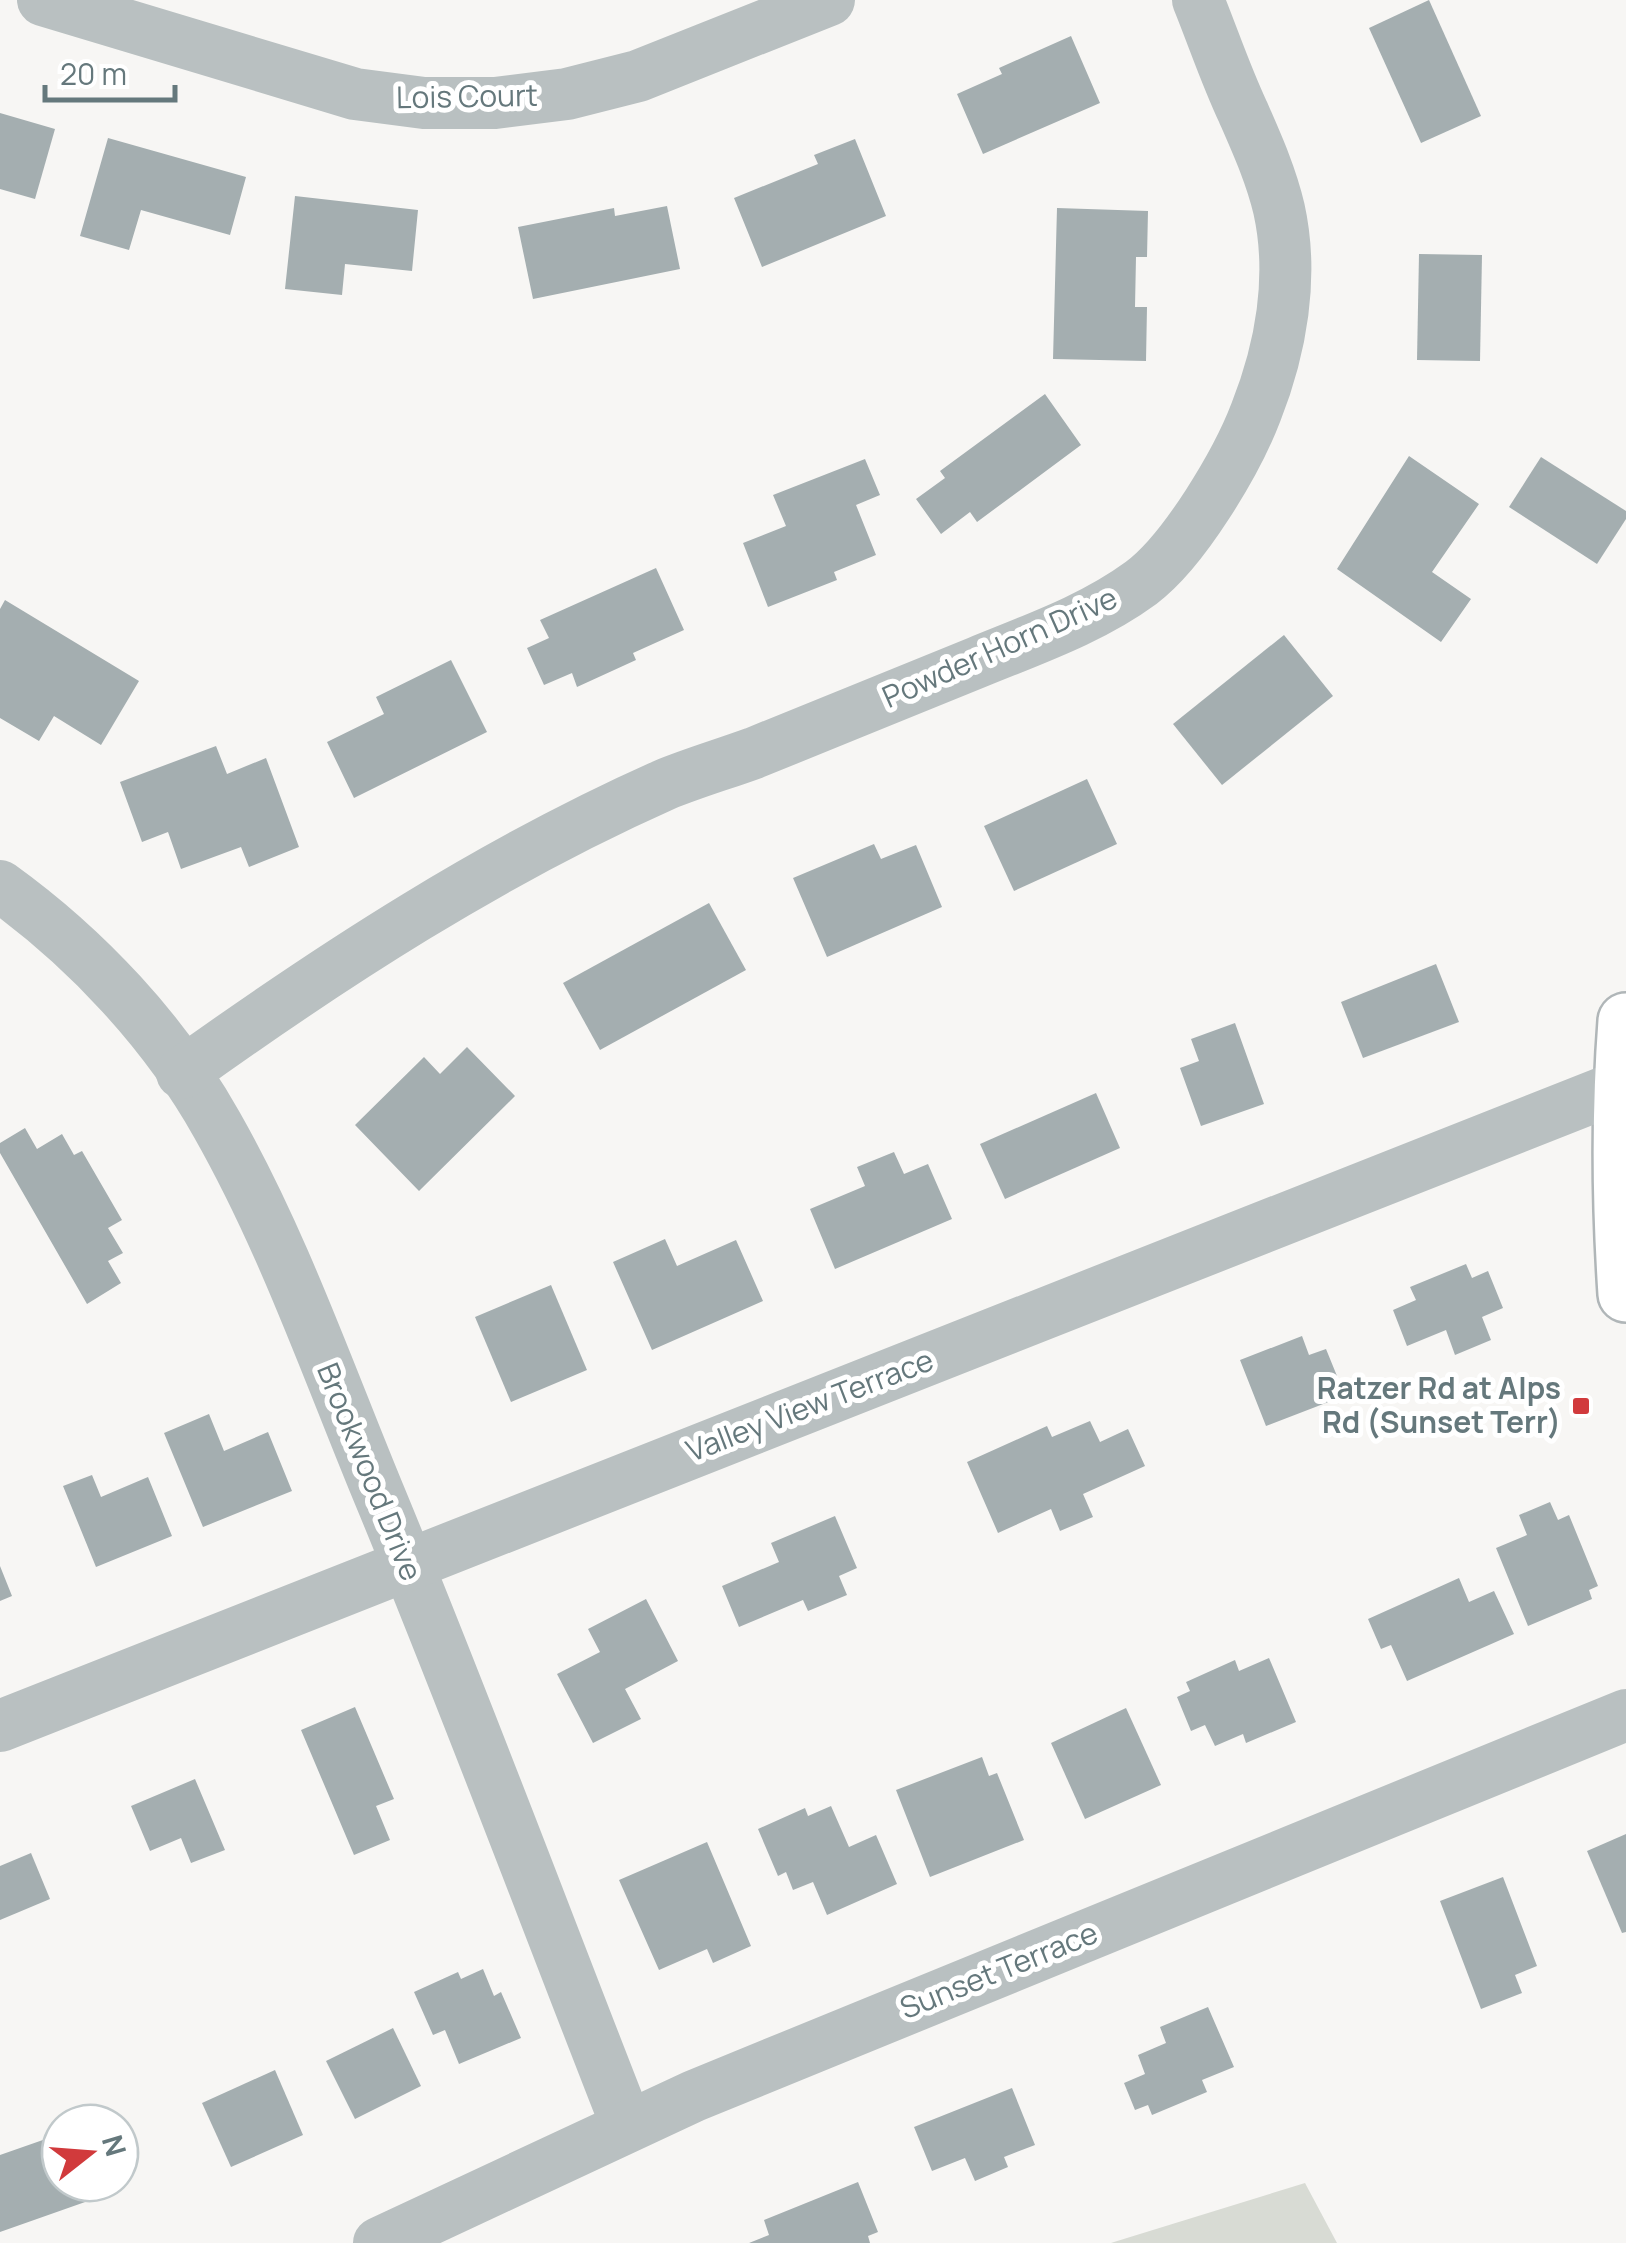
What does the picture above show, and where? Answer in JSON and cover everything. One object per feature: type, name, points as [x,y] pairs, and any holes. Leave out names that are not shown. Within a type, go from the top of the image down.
[{"type":"main road","points":[[1626,1021],[1620,1212],[1626,1294]]},
{"type":"street","name":"Lois Court","points":[[43,0],[356,94],[424,103],[495,103],[567,94],[638,76],[829,0]]},
{"type":"street","name":"Powder Horn Drive","points":[[182,1073],[394,930],[527,854],[666,784],[1045,635],[1094,612],[1144,581],[1162,562],[1208,504],[1244,443],[1270,379],[1283,314],[1285,250],[1279,209],[1260,149],[1198,0]]},
{"type":"street","name":"Brookwood Drive","points":[[0,886],[102,973],[165,1047],[216,1122],[257,1200],[408,1564],[627,2126]]},
{"type":"street","name":"Valley View Terrace","points":[[0,1726],[1621,1086]]},
{"type":"street","name":"Sunset Terrace","points":[[379,2243],[694,2096],[1626,1714]]},
{"type":"shaded area","points":[[1305,2183],[1337,2243],[1111,2243],[1114,2242]]},
{"type":"building","points":[[1429,0],[1481,116],[1421,143],[1369,28]]},
{"type":"building","points":[[1071,36],[1100,103],[983,154],[957,94],[1002,74],[999,68]]},
{"type":"building","points":[[0,113],[55,129],[35,199],[0,189]]},
{"type":"building","points":[[108,138],[246,177],[230,235],[141,210],[129,250],[80,236]]},
{"type":"building","points":[[855,139],[886,216],[762,267],[734,198],[818,164],[814,155]]},
{"type":"building","points":[[295,196],[418,210],[412,271],[345,264],[342,295],[285,289]]},
{"type":"building","points":[[667,206],[680,269],[533,299],[518,227],[614,208],[615,216]]},
{"type":"building","points":[[1057,208],[1148,211],[1147,257],[1136,257],[1135,307],[1147,307],[1146,361],[1053,359]]},
{"type":"building","points":[[1419,254],[1482,255],[1480,361],[1417,360]]},
{"type":"building","points":[[1045,394],[1081,445],[977,522],[970,512],[941,534],[916,499],[945,478],[940,471]]},
{"type":"building","points":[[1409,456],[1479,504],[1432,572],[1471,599],[1441,642],[1337,569]]},
{"type":"building","points":[[1541,457],[1626,511],[1626,519],[1597,564],[1509,507]]},
{"type":"building","points":[[865,459],[880,495],[856,505],[876,555],[834,572],[837,580],[768,607],[743,543],[786,526],[773,495]]},
{"type":"building","points":[[656,568],[684,630],[633,653],[636,660],[577,687],[572,673],[544,685],[527,648],[549,638],[540,620]]},
{"type":"building","points":[[5,600],[139,681],[101,745],[54,716],[39,741],[0,718],[0,609]]},
{"type":"building","points":[[1284,635],[1333,696],[1222,785],[1173,724]]},
{"type":"building","points":[[451,660],[487,732],[354,798],[327,742],[384,714],[376,697]]},
{"type":"building","points":[[216,746],[227,774],[266,758],[299,847],[249,867],[241,847],[181,869],[168,832],[142,842],[120,782]]},
{"type":"building","points":[[1087,779],[1117,844],[1014,891],[984,826]]},
{"type":"building","points":[[874,844],[881,859],[916,845],[942,907],[827,957],[793,878]]},
{"type":"building","points":[[709,903],[746,970],[600,1050],[563,983]]},
{"type":"building","points":[[1436,964],[1459,1022],[1363,1058],[1341,1002]]},
{"type":"building","points":[[1235,1023],[1264,1104],[1201,1126],[1180,1068],[1199,1061],[1191,1039]]},
{"type":"building","points":[[467,1047],[515,1096],[419,1191],[355,1125],[424,1057],[440,1074]]},
{"type":"building","points":[[1096,1093],[1120,1148],[1005,1199],[980,1144]]},
{"type":"building","points":[[25,1128],[37,1149],[62,1134],[74,1155],[82,1151],[122,1220],[108,1228],[123,1253],[108,1261],[121,1283],[87,1304],[0,1153],[0,1143]]},
{"type":"building","points":[[894,1152],[904,1174],[928,1164],[952,1219],[835,1269],[810,1209],[865,1186],[857,1167]]},
{"type":"building","points":[[665,1239],[677,1266],[736,1240],[763,1301],[652,1350],[613,1262]]},
{"type":"building","points":[[1466,1264],[1472,1278],[1488,1271],[1503,1308],[1482,1317],[1491,1340],[1455,1355],[1446,1330],[1407,1346],[1393,1310],[1416,1300],[1410,1287]]},
{"type":"building","points":[[551,1285],[587,1370],[511,1402],[475,1317]]},
{"type":"building","points":[[1302,1336],[1309,1355],[1326,1349],[1337,1376],[1323,1382],[1331,1401],[1266,1426],[1240,1360]]},
{"type":"building","points":[[209,1414],[224,1451],[268,1432],[292,1491],[203,1527],[164,1433]]},
{"type":"building","points":[[1090,1421],[1100,1442],[1128,1429],[1145,1466],[1083,1494],[1093,1517],[1060,1531],[1051,1509],[998,1533],[967,1462],[1047,1426],[1052,1437]]},
{"type":"building","points":[[92,1475],[101,1497],[148,1477],[172,1536],[96,1567],[63,1486]]},
{"type":"building","points":[[1550,1502],[1558,1520],[1569,1515],[1598,1586],[1589,1590],[1592,1599],[1528,1626],[1496,1548],[1527,1535],[1519,1515]]},
{"type":"building","points":[[835,1516],[857,1568],[839,1576],[847,1595],[808,1611],[803,1600],[739,1627],[722,1586],[779,1562],[771,1543]]},
{"type":"building","points":[[0,1566],[12,1596],[0,1601]]},
{"type":"building","points":[[1459,1578],[1469,1602],[1494,1591],[1514,1634],[1407,1681],[1391,1645],[1381,1649],[1368,1619]]},
{"type":"building","points":[[646,1599],[678,1661],[625,1689],[641,1719],[593,1743],[557,1674],[600,1652],[588,1629]]},
{"type":"building","points":[[1269,1658],[1296,1722],[1246,1743],[1243,1734],[1215,1746],[1205,1725],[1191,1731],[1177,1697],[1190,1691],[1186,1682],[1235,1660],[1239,1671]]},
{"type":"building","points":[[355,1707],[394,1799],[376,1806],[390,1840],[354,1855],[301,1730]]},
{"type":"building","points":[[1126,1708],[1161,1785],[1085,1819],[1051,1743]]},
{"type":"building","points":[[982,1757],[989,1776],[997,1773],[1024,1840],[930,1877],[896,1790]]},
{"type":"building","points":[[195,1779],[225,1850],[191,1863],[181,1838],[150,1851],[131,1806]]},
{"type":"building","points":[[831,1806],[849,1847],[876,1835],[897,1884],[827,1915],[813,1882],[793,1890],[786,1872],[778,1876],[758,1829],[805,1808],[808,1816]]},
{"type":"building","points":[[1626,1834],[1626,1932],[1622,1933],[1587,1851]]},
{"type":"building","points":[[707,1842],[751,1946],[713,1963],[707,1949],[659,1970],[619,1880]]},
{"type":"building","points":[[31,1853],[50,1899],[0,1920],[0,1866]]},
{"type":"building","points":[[1503,1877],[1537,1966],[1515,1975],[1522,1993],[1481,2009],[1440,1901]]},
{"type":"building","points":[[483,1969],[494,1996],[501,1992],[521,2038],[459,2064],[445,2030],[433,2035],[414,1992],[458,1972],[461,1979]]},
{"type":"building","points":[[1208,2007],[1234,2067],[1202,2080],[1207,2092],[1152,2115],[1148,2105],[1135,2110],[1124,2083],[1145,2074],[1138,2055],[1166,2043],[1160,2027]]},
{"type":"building","points":[[393,2028],[421,2086],[355,2119],[326,2061]]},
{"type":"building","points":[[275,2070],[303,2135],[231,2167],[202,2103]]},
{"type":"building","points":[[1012,2088],[1035,2145],[1004,2157],[1008,2167],[975,2181],[965,2158],[932,2171],[914,2127]]},
{"type":"building","points":[[40,2141],[40,2203],[82,2203],[0,2232],[0,2155]]},
{"type":"building","points":[[858,2182],[878,2232],[868,2236],[870,2243],[749,2243],[769,2235],[764,2220]]},
{"type":"place","name":"Ratzer Rd at Alps Rd (Sunset Terr)","points":[[1581,1406]]}]
